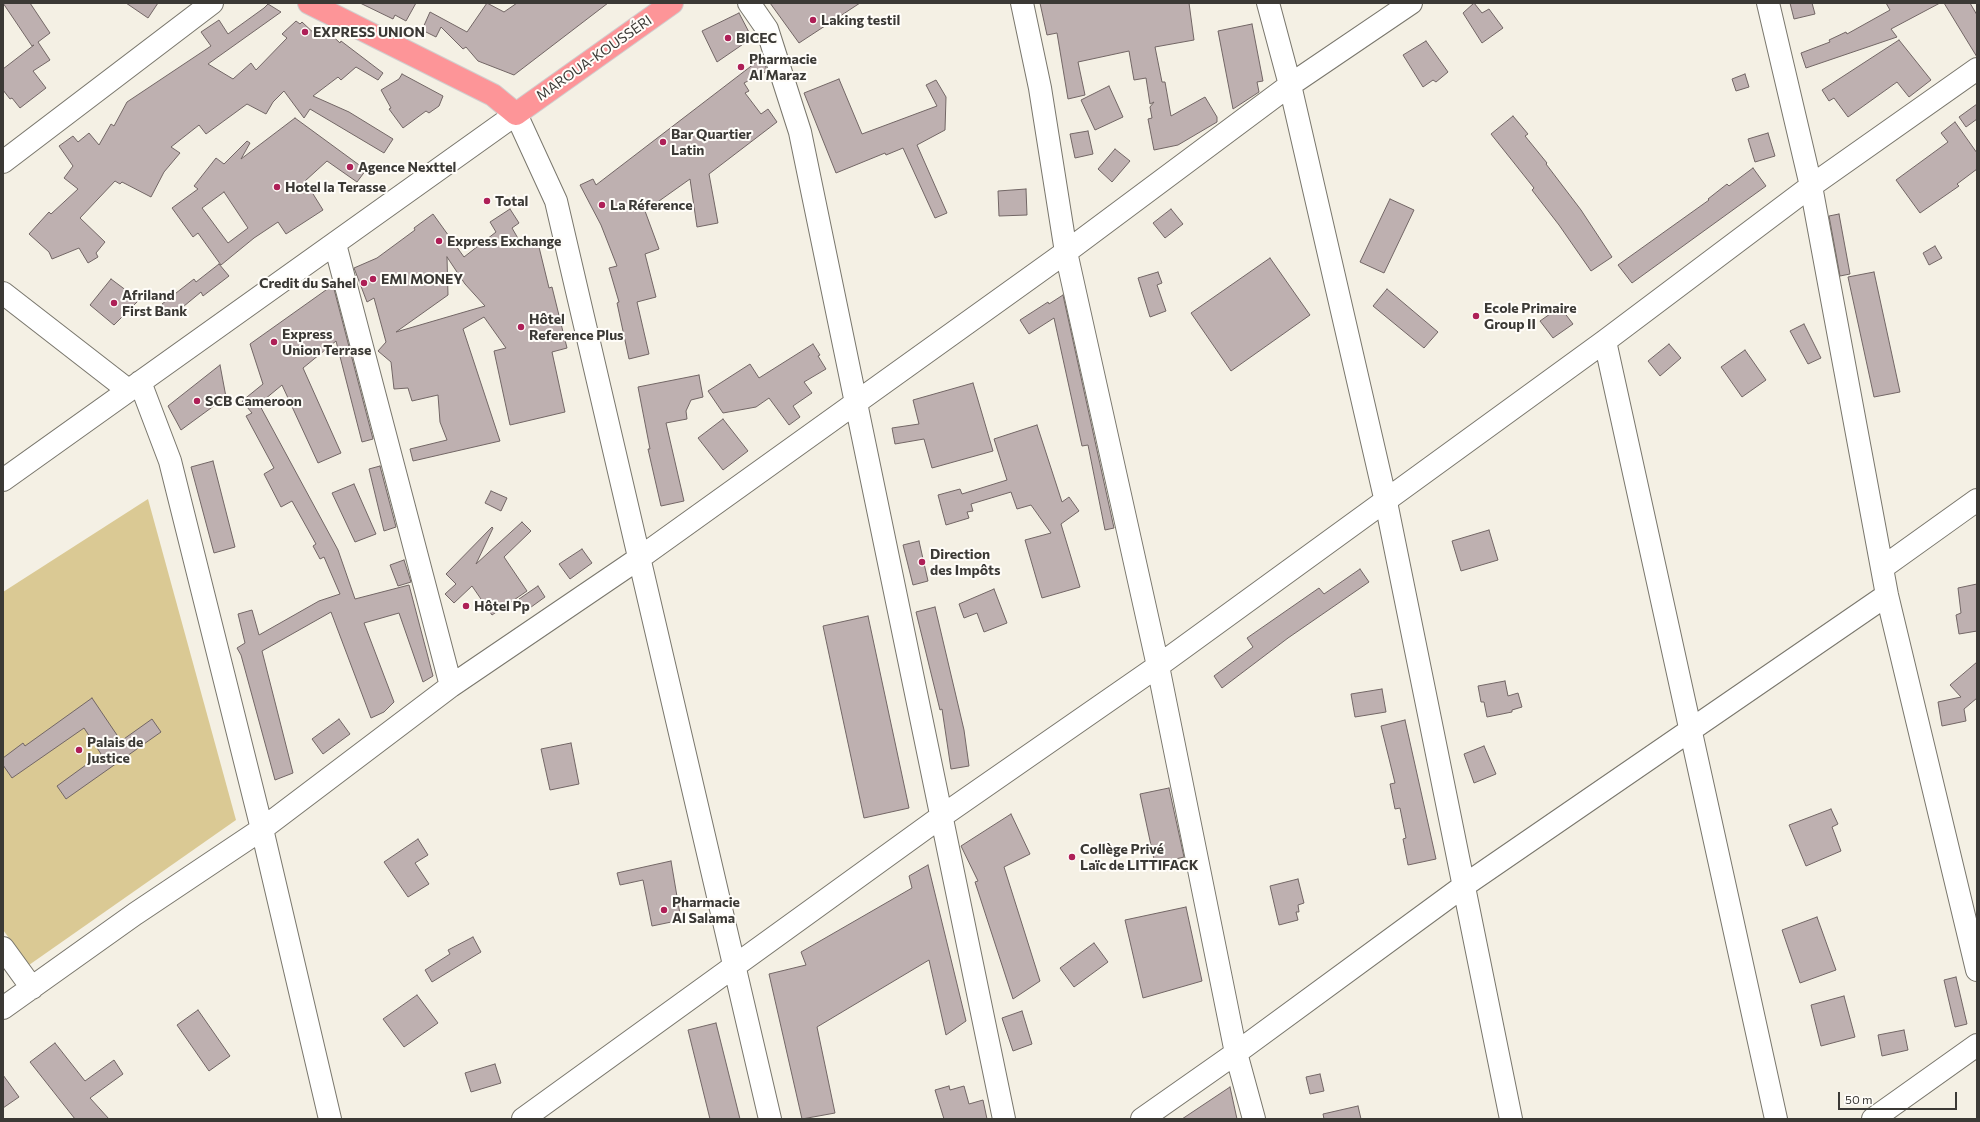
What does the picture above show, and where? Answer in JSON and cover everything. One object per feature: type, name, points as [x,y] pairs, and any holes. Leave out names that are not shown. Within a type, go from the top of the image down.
[{"type":"highway","points":[[309,3],[493,95],[516,114]]},
{"type":"highway","name":"MAROUA-KOUSSÉRI","points":[[516,114],[672,3]]},
{"type":"street","points":[[3,162],[212,3]]},
{"type":"street","points":[[749,3],[767,29],[800,132],[1004,1119]]},
{"type":"street","points":[[1022,3],[1040,88],[1066,252],[1158,666],[1236,1053],[1254,1119]]},
{"type":"street","points":[[1268,3],[1290,85],[1386,502],[1465,885],[1511,1119]]},
{"type":"street","points":[[3,1008],[135,914],[262,829],[451,686],[638,559],[1066,252],[1290,85],[1412,3]]},
{"type":"street","points":[[1768,3],[1811,186],[1887,595],[1977,970]]},
{"type":"street","points":[[523,1119],[942,816],[1158,666],[1386,502],[1605,341],[1811,186],[1977,69]]},
{"type":"street","points":[[3,480],[516,114],[556,201],[638,559],[770,1119]]},
{"type":"street","points":[[335,244],[451,686]]},
{"type":"street","points":[[3,293],[134,386],[170,461],[262,829],[330,1119]]},
{"type":"street","points":[[1605,341],[1776,1119]]},
{"type":"street","points":[[1882,568],[1977,500]]},
{"type":"street","points":[[1142,1119],[1236,1053],[1465,885],[1887,595]]},
{"type":"street","points":[[3,948],[32,988]]},
{"type":"street","points":[[1873,1119],[1977,1045]]},
{"type":"shaded area","points":[[148,499],[236,820],[29,965],[3,930],[3,592]]},
{"type":"building","points":[[3,3],[30,3],[50,33],[38,42],[50,60],[33,71],[46,88],[20,108],[3,90],[3,69],[34,45],[32,46]]},
{"type":"building","points":[[126,3],[158,3],[148,18]]},
{"type":"building","points":[[360,3],[416,3],[406,21],[395,15],[393,19]]},
{"type":"building","points":[[487,3],[504,12],[517,3],[608,3],[514,75],[478,61],[466,47],[463,49],[441,27],[436,37],[422,30],[430,12],[467,32]]},
{"type":"building","name":"Laking testil","points":[[770,3],[860,3],[799,43]]},
{"type":"building","points":[[1040,3],[1189,3],[1194,40],[1155,47],[1162,82],[1165,82],[1171,116],[1205,97],[1217,117],[1217,122],[1178,145],[1154,150],[1148,119],[1152,118],[1150,107],[1154,102],[1150,104],[1146,78],[1134,80],[1129,51],[1078,62],[1085,95],[1068,99],[1057,33],[1047,35]]},
{"type":"building","points":[[1474,3],[1482,13],[1489,9],[1503,28],[1482,43],[1463,13]]},
{"type":"building","points":[[1790,3],[1812,3],[1815,14],[1794,19]]},
{"type":"building","points":[[1886,3],[1940,3],[1891,29],[1897,37],[1806,68],[1801,53],[1830,42],[1829,40],[1846,32],[1847,34],[1890,10]]},
{"type":"building","points":[[1944,3],[1970,3],[1977,15],[1977,57]]},
{"type":"building","points":[[268,4],[281,12],[208,64],[233,79],[251,63],[256,70],[287,38],[282,34],[296,21],[300,24],[302,22],[317,36],[324,28],[340,43],[341,41],[383,73],[378,80],[356,67],[341,80],[338,77],[313,96],[349,112],[393,139],[384,153],[310,109],[304,118],[284,91],[273,102],[266,114],[247,104],[206,134],[199,125],[171,147],[180,153],[164,172],[151,197],[122,182],[120,184],[115,181],[80,218],[105,242],[96,253],[98,257],[88,263],[79,248],[52,259],[49,252],[29,234],[49,212],[51,214],[78,189],[64,178],[73,166],[59,146],[73,136],[78,142],[89,133],[99,145],[111,124],[114,126],[127,102],[211,46],[201,32],[219,20],[228,34]]},
{"type":"building","name":"BICEC","points":[[739,13],[752,38],[717,62],[702,31]]},
{"type":"building","points":[[1252,24],[1263,81],[1257,82],[1259,92],[1233,109],[1218,31]]},
{"type":"building","points":[[1899,40],[1931,80],[1909,97],[1897,82],[1848,117],[1834,98],[1829,101],[1822,90]]},
{"type":"building","points":[[1426,41],[1448,72],[1436,82],[1433,80],[1423,87],[1403,55]]},
{"type":"building","points":[[763,57],[767,71],[744,83],[749,91],[745,93],[761,114],[768,109],[777,122],[709,174],[718,223],[697,227],[690,179],[645,211],[659,249],[645,254],[656,297],[637,302],[649,354],[629,359],[617,303],[619,302],[609,268],[617,266],[601,225],[580,185],[593,179],[596,185]]},
{"type":"building","points":[[402,74],[443,96],[439,106],[429,113],[426,111],[403,128],[389,109],[391,108],[381,90],[399,79]]},
{"type":"building","points":[[1745,74],[1749,87],[1736,91],[1732,79]]},
{"type":"building","points":[[839,79],[862,134],[937,106],[926,85],[936,80],[946,97],[945,130],[917,145],[947,213],[935,218],[903,148],[886,155],[885,153],[836,173],[804,93]]},
{"type":"building","points":[[1109,86],[1123,117],[1095,130],[1081,100]]},
{"type":"building","points":[[1977,104],[1977,119],[1966,127],[1959,117]]},
{"type":"building","points":[[1513,116],[1528,134],[1525,136],[1547,163],[1546,164],[1581,210],[1612,257],[1591,271],[1559,225],[1532,190],[1534,188],[1491,134]]},
{"type":"building","points":[[295,118],[366,170],[357,182],[327,161],[305,181],[323,210],[286,234],[278,222],[254,238],[221,265],[198,233],[193,237],[172,208],[198,189],[194,186],[216,158],[224,164],[247,141],[250,143],[241,159]],"holes":[[[224,192],[248,228],[228,243],[202,208]]]},
{"type":"building","points":[[1955,122],[1977,153],[1977,169],[1957,184],[1959,186],[1920,213],[1896,180],[1948,142],[1941,133]]},
{"type":"building","points":[[1088,131],[1093,154],[1075,158],[1070,134]]},
{"type":"building","points":[[1768,133],[1775,156],[1755,162],[1748,139]]},
{"type":"building","points":[[1115,149],[1130,161],[1112,182],[1098,169]]},
{"type":"building","points":[[1753,168],[1766,186],[1632,283],[1618,265],[1709,200],[1708,199],[1727,184],[1729,186]]},
{"type":"building","points":[[1026,189],[1027,215],[999,216],[998,191]]},
{"type":"building","points":[[1390,199],[1414,210],[1384,273],[1360,262]]},
{"type":"building","points":[[510,209],[519,223],[512,228],[523,247],[538,243],[549,288],[552,287],[567,348],[552,352],[565,412],[510,425],[494,351],[506,348],[484,317],[463,329],[500,441],[413,461],[410,449],[447,440],[440,422],[438,395],[412,401],[408,388],[394,389],[391,362],[378,351],[386,342],[374,298],[367,302],[354,268],[377,258],[415,230],[414,228],[433,214],[464,257],[496,232],[490,222]],"holes":[[[447,257],[465,284],[485,306],[396,332],[448,295]]]},
{"type":"building","points":[[1171,209],[1183,224],[1165,238],[1153,223]]},
{"type":"building","points":[[1839,214],[1850,274],[1840,276],[1829,216]]},
{"type":"building","points":[[1935,246],[1942,258],[1929,265],[1923,253]]},
{"type":"building","points":[[1270,258],[1310,315],[1231,371],[1191,313]]},
{"type":"building","points":[[219,264],[229,276],[203,296],[201,292],[172,316],[162,304],[194,279],[196,282]]},
{"type":"building","points":[[1158,272],[1162,283],[1157,285],[1166,311],[1150,317],[1138,278]]},
{"type":"building","points":[[1874,272],[1900,392],[1874,397],[1848,277]]},
{"type":"building","name":"Afriland First Bank","points":[[111,279],[139,300],[114,325],[90,305]]},
{"type":"building","points":[[333,285],[373,439],[362,442],[336,341],[303,368],[341,453],[318,463],[282,385],[259,404],[338,550],[355,599],[409,585],[433,676],[423,682],[399,613],[364,623],[394,702],[384,712],[371,718],[331,612],[262,651],[293,773],[275,780],[241,655],[237,648],[245,643],[238,614],[252,610],[259,635],[319,601],[340,594],[324,557],[320,559],[313,546],[316,544],[292,501],[281,507],[264,474],[274,468],[246,416],[252,413],[242,401],[263,384],[250,344]]},
{"type":"building","points":[[1387,289],[1438,332],[1424,348],[1373,306]]},
{"type":"building","points":[[1063,295],[1114,528],[1105,530],[1088,445],[1082,446],[1054,318],[1029,334],[1020,320],[1048,302],[1049,304]]},
{"type":"building","points":[[1560,307],[1573,324],[1553,338],[1540,321]]},
{"type":"building","points":[[1804,324],[1821,358],[1808,364],[1790,331]]},
{"type":"building","points":[[813,344],[826,369],[804,382],[812,393],[793,406],[800,417],[789,425],[769,398],[756,407],[723,413],[708,391],[750,364],[759,378]]},
{"type":"building","points":[[1669,344],[1681,358],[1660,376],[1648,361]]},
{"type":"building","points":[[1745,350],[1766,380],[1742,397],[1721,367]]},
{"type":"building","name":"SCB Cameroon","points":[[220,365],[226,397],[181,430],[168,406]]},
{"type":"building","points":[[699,375],[703,397],[691,400],[686,411],[687,419],[666,423],[684,501],[661,506],[648,449],[650,449],[638,387]]},
{"type":"building","points":[[973,383],[993,451],[932,468],[924,439],[895,444],[892,428],[919,424],[913,400]]},
{"type":"building","points":[[723,419],[748,451],[723,470],[698,438]]},
{"type":"building","points":[[1037,425],[1062,502],[1069,497],[1079,511],[1061,524],[1080,587],[1042,598],[1025,540],[1051,533],[1031,505],[1017,509],[1011,492],[971,504],[973,511],[967,512],[969,518],[946,525],[938,495],[960,489],[962,494],[1007,480],[994,439]]},
{"type":"building","points":[[213,461],[235,547],[214,553],[191,467]]},
{"type":"building","points":[[380,466],[396,527],[384,531],[369,469]]},
{"type":"building","points":[[354,484],[376,534],[355,542],[332,493]]},
{"type":"building","points":[[491,491],[507,498],[501,511],[485,503]]},
{"type":"building","points":[[522,522],[531,531],[504,557],[527,591],[492,615],[472,586],[454,603],[445,594],[456,584],[446,574],[492,527],[493,528],[476,564]]},
{"type":"building","points":[[1489,530],[1498,560],[1461,571],[1452,541]]},
{"type":"building","points":[[919,541],[928,581],[913,585],[903,545]]},
{"type":"building","points":[[582,549],[592,563],[570,579],[559,564]]},
{"type":"building","points":[[404,560],[411,582],[398,586],[390,565]]},
{"type":"building","points":[[1360,569],[1369,582],[1288,638],[1222,688],[1214,676],[1253,647],[1247,638],[1319,588],[1324,594]]},
{"type":"building","points":[[1977,584],[1977,631],[1959,634],[1956,615],[1961,613],[1958,588]]},
{"type":"building","points":[[538,586],[545,597],[527,610],[519,599]]},
{"type":"building","points":[[994,589],[1007,623],[984,632],[977,613],[964,618],[959,604]]},
{"type":"building","points":[[935,607],[964,730],[969,766],[951,769],[942,709],[940,710],[916,612]]},
{"type":"building","points":[[868,616],[909,808],[864,818],[823,626]]},
{"type":"building","points":[[1977,662],[1977,698],[1964,709],[1966,721],[1942,726],[1938,702],[1961,697],[1950,685]]},
{"type":"building","points":[[1505,681],[1508,696],[1518,693],[1522,707],[1512,710],[1512,712],[1487,717],[1484,702],[1481,702],[1478,686]]},
{"type":"building","points":[[1382,689],[1386,712],[1355,717],[1351,694]]},
{"type":"building","points":[[92,698],[121,741],[152,719],[161,732],[66,799],[57,786],[101,754],[84,728],[12,778],[3,765],[3,758],[23,743],[25,746]]},
{"type":"building","points":[[339,719],[350,734],[323,754],[312,739]]},
{"type":"building","points":[[1405,720],[1436,859],[1408,865],[1403,839],[1406,838],[1400,808],[1395,809],[1390,784],[1395,783],[1381,726]]},
{"type":"building","points":[[571,743],[579,784],[550,790],[541,749]]},
{"type":"building","points":[[1484,746],[1496,774],[1474,783],[1464,754]]},
{"type":"building","points":[[1169,788],[1184,857],[1155,864],[1140,794]]},
{"type":"building","points":[[1831,809],[1838,824],[1832,827],[1841,851],[1806,866],[1789,825]]},
{"type":"building","points":[[1011,814],[1030,854],[1004,867],[1040,981],[1013,999],[975,882],[978,881],[961,846]]},
{"type":"building","points":[[418,839],[428,855],[415,863],[429,884],[408,897],[384,862]]},
{"type":"building","points":[[671,861],[681,920],[652,926],[643,880],[620,885],[617,873]]},
{"type":"building","points":[[928,865],[966,1021],[946,1035],[929,960],[817,1027],[835,1113],[802,1119],[769,974],[806,965],[801,952],[912,888],[909,876]]},
{"type":"building","points":[[1298,879],[1304,903],[1298,905],[1299,912],[1296,912],[1298,920],[1279,925],[1270,886]]},
{"type":"building","points":[[1186,907],[1202,981],[1143,998],[1125,920]]},
{"type":"building","points":[[1817,917],[1836,970],[1800,983],[1782,930]]},
{"type":"building","points":[[473,937],[481,952],[432,982],[425,970],[450,954],[448,950]]},
{"type":"building","points":[[1094,943],[1108,962],[1074,987],[1060,968]]},
{"type":"building","points":[[1956,977],[1967,1024],[1955,1027],[1944,980]]},
{"type":"building","points":[[417,995],[438,1023],[404,1047],[383,1019]]},
{"type":"building","points":[[1844,996],[1855,1037],[1821,1046],[1811,1005]]},
{"type":"building","points":[[198,1010],[230,1056],[209,1071],[177,1025]]},
{"type":"building","points":[[1022,1011],[1032,1044],[1013,1051],[1002,1018]]},
{"type":"building","points":[[716,1023],[740,1119],[710,1119],[688,1030]]},
{"type":"building","points":[[1904,1030],[1908,1050],[1882,1056],[1878,1035]]},
{"type":"building","points":[[55,1043],[85,1081],[114,1060],[123,1074],[90,1098],[109,1119],[75,1119],[30,1062]]},
{"type":"building","points":[[495,1064],[501,1083],[471,1092],[465,1073]]},
{"type":"building","points":[[1320,1074],[1324,1091],[1310,1094],[1306,1077]]},
{"type":"building","points":[[3,1075],[19,1097],[3,1108]]},
{"type":"building","points":[[949,1086],[950,1090],[964,1086],[969,1104],[983,1100],[987,1119],[944,1119],[935,1090]]},
{"type":"building","points":[[1230,1087],[1237,1119],[1182,1119]]},
{"type":"building","points":[[1358,1106],[1361,1119],[1324,1119],[1323,1114]]},
{"type":"place","name":"Laking testil","points":[[813,20]]},
{"type":"place","name":"EXPRESS UNION","points":[[305,32]]},
{"type":"place","name":"BICEC","points":[[728,38]]},
{"type":"place","name":"Pharmacie Al Maraz","points":[[741,67]]},
{"type":"place","name":"Bar Quartier Latin","points":[[663,142]]},
{"type":"place","name":"Agence Nexttel","points":[[350,167]]},
{"type":"place","name":"Hotel la Terasse","points":[[277,187]]},
{"type":"place","name":"Total","points":[[487,201]]},
{"type":"place","name":"La Réference","points":[[602,205]]},
{"type":"place","name":"Express Exchange","points":[[439,241]]},
{"type":"place","name":"EMI MONEY","points":[[373,279]]},
{"type":"place","name":"Credit du Sahel","points":[[364,283]]},
{"type":"place","name":"Afriland First Bank","points":[[114,303]]},
{"type":"place","name":"Ecole Primaire Group II","points":[[1476,316]]},
{"type":"place","name":"Hôtel Reference Plus","points":[[521,327]]},
{"type":"place","name":"Express Union Terrase","points":[[274,342]]},
{"type":"place","name":"SCB Cameroon","points":[[197,401]]},
{"type":"place","name":"Direction des Impôts","points":[[922,562]]},
{"type":"place","name":"Hôtel Pp","points":[[466,606]]},
{"type":"place","name":"Palais de Justice","points":[[79,750]]},
{"type":"place","name":"Collège Privé Laïc de LITTIFACK","points":[[1072,857]]},
{"type":"place","name":"Pharmacie Al Salama","points":[[664,910]]}]
